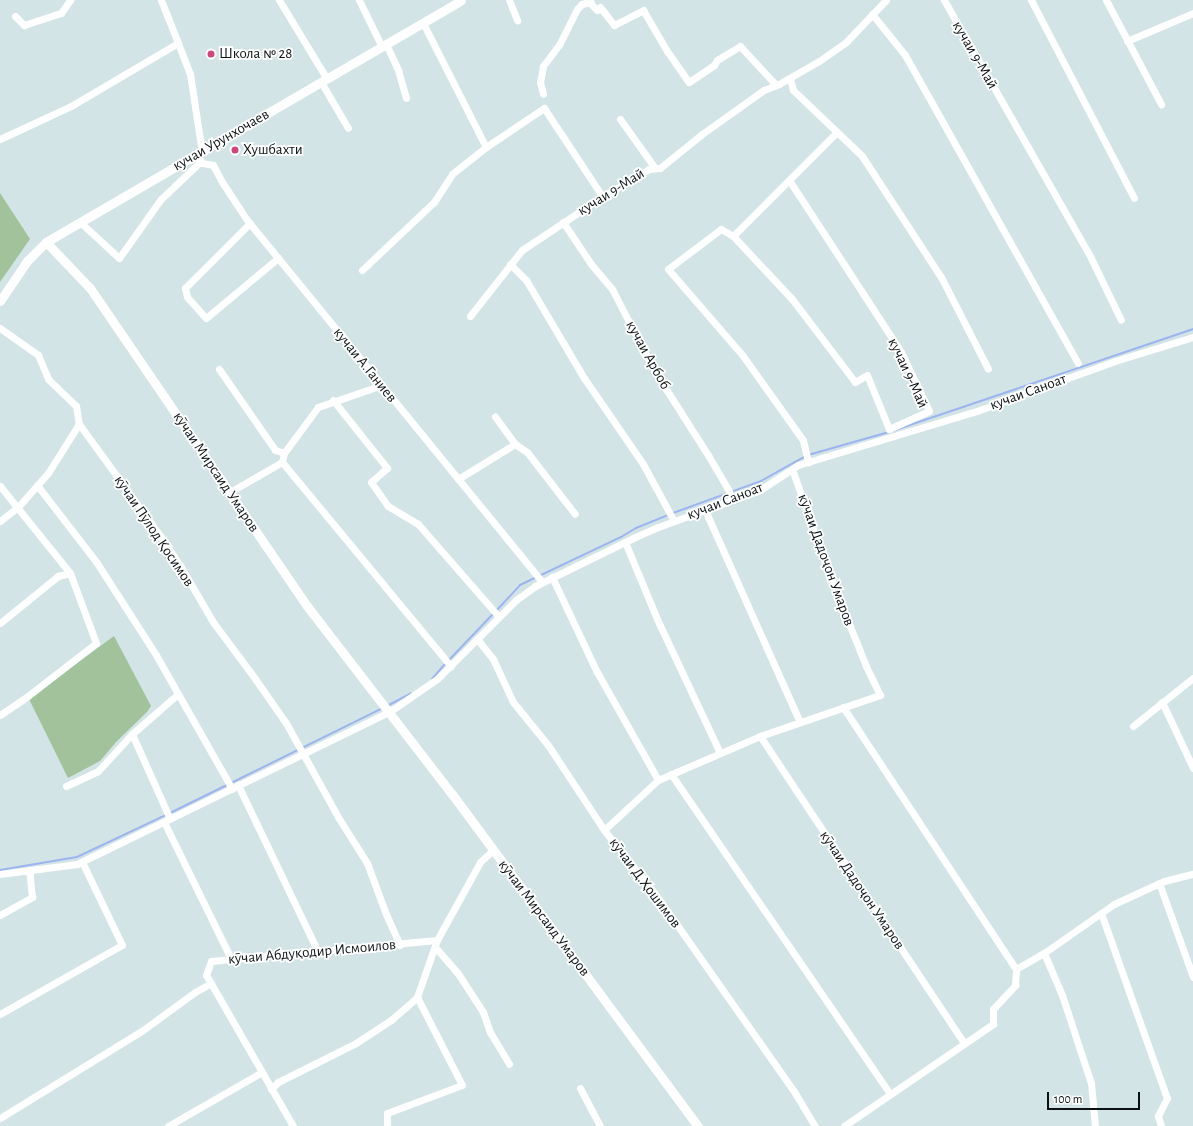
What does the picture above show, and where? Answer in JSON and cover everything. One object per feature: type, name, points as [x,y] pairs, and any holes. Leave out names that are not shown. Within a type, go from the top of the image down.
[{"type":"street","points":[[15,16],[24,25],[61,13],[70,0]]},
{"type":"street","points":[[80,222],[119,258],[160,199],[200,156],[190,74],[161,0]]},
{"type":"street","points":[[279,0],[324,80],[348,128]]},
{"type":"street","points":[[360,0],[398,70],[406,98]]},
{"type":"street","name":"кучаи Урунхочаев","points":[[0,301],[27,261],[46,242],[200,156],[324,80],[461,0]]},
{"type":"street","points":[[509,0],[517,20]]},
{"type":"street","name":"кучаи 9-Май","points":[[470,316],[522,250],[602,196],[649,169],[660,168],[764,90],[790,78],[846,42],[886,0]]},
{"type":"street","name":"кучаи 9-Май","points":[[944,0],[1089,254],[1122,320]]},
{"type":"street","points":[[1031,0],[1134,198]]},
{"type":"street","points":[[1106,0],[1161,104]]},
{"type":"street","points":[[543,94],[540,82],[543,66],[559,45],[577,9],[582,4],[589,1],[597,10],[600,8],[614,25],[643,10],[667,51],[689,82],[714,65],[717,60],[740,46],[776,85]]},
{"type":"street","points":[[1127,41],[1193,13]]},
{"type":"street","points":[[872,14],[905,55],[1078,363]]},
{"type":"street","points":[[423,23],[486,147]]},
{"type":"street","points":[[0,139],[71,106],[178,43]]},
{"type":"street","points":[[790,78],[793,90],[862,156],[941,277],[988,369]]},
{"type":"street","points":[[362,270],[434,202],[452,174],[486,147],[544,108],[602,196]]},
{"type":"street","points":[[620,119],[654,168]]},
{"type":"street","points":[[807,458],[803,440],[743,356],[668,269],[720,229],[733,236],[837,132]]},
{"type":"street","name":"кучаи А.Ганиев","points":[[200,156],[213,166],[250,223],[539,579]]},
{"type":"street","name":"кучаи 9-Май","points":[[733,236],[792,299],[855,382],[867,375],[889,429],[929,411],[901,352],[789,180]]},
{"type":"street","name":"кучаи Арбоб","points":[[564,222],[591,264],[612,289],[654,370],[729,491]]},
{"type":"street","points":[[250,223],[185,288],[187,297],[206,318],[278,258]]},
{"type":"street","name":"кӯчаи Мирсаид Умаров","points":[[46,242],[90,288],[307,606],[493,850],[698,1126]]},
{"type":"street","points":[[510,264],[526,280],[584,378],[643,464],[671,517]]},
{"type":"street","name":"кӯчаи Пӯлод Қосимов","points":[[0,328],[38,355],[48,379],[76,406],[79,424],[177,561],[213,622],[256,680],[302,751],[338,817],[367,863],[386,914],[400,945]]},
{"type":"street","name":"кучаи Саноат","points":[[0,874],[77,864],[82,862],[386,709],[438,679],[449,664],[477,639],[496,613],[516,600],[539,579],[552,577],[625,542],[671,517],[705,510],[760,490],[807,458],[978,411],[1115,361],[1193,337]]},
{"type":"street","points":[[219,369],[275,450],[284,453]]},
{"type":"street","points":[[230,492],[282,462],[284,453],[318,407],[333,400],[382,385]]},
{"type":"street","points":[[333,400],[387,468],[371,482],[388,506],[418,524],[496,613]]},
{"type":"street","points":[[495,416],[515,444],[527,452],[575,514]]},
{"type":"street","points":[[0,521],[18,507],[48,473],[79,424]]},
{"type":"street","points":[[458,479],[515,444]]},
{"type":"street","points":[[282,462],[449,664]]},
{"type":"street","name":"кӯчаи Дадоҷон Умаров","points":[[792,469],[829,574],[866,666],[880,694],[843,708]]},
{"type":"street","points":[[37,485],[97,563],[156,655],[232,786],[318,952]]},
{"type":"street","points":[[0,486],[70,573],[96,643],[0,715]]},
{"type":"street","points":[[705,510],[800,722]]},
{"type":"street","points":[[625,542],[657,619],[720,753]]},
{"type":"street","points":[[0,623],[58,576],[70,573]]},
{"type":"street","points":[[552,577],[597,672],[658,780]]},
{"type":"street","name":"кӯчаи Д.Ҳошимов","points":[[477,639],[493,659],[513,702],[548,745],[604,830],[660,901],[795,1093],[815,1126]]},
{"type":"street","points":[[1133,726],[1193,678]]},
{"type":"street","points":[[66,786],[98,771],[132,734],[178,694]]},
{"type":"street","points":[[1162,702],[1193,768]]},
{"type":"street","points":[[604,830],[658,780],[760,736],[843,708],[1016,969],[1015,985],[993,1009],[993,1024],[844,1126]]},
{"type":"street","points":[[132,734],[167,820],[231,959]]},
{"type":"street","name":"кӯчаи Дадоҷон Умаров","points":[[760,736],[964,1044]]},
{"type":"street","points":[[671,774],[890,1094]]},
{"type":"street","points":[[271,1089],[278,1082],[356,1043],[391,1020],[417,997],[436,943],[480,862],[493,850]]},
{"type":"street","points":[[0,1014],[122,945],[82,862]]},
{"type":"street","points":[[0,915],[32,897],[29,870]]},
{"type":"street","points":[[1016,969],[1044,953],[1114,904],[1159,883],[1193,874]]},
{"type":"street","points":[[1159,883],[1193,977]]},
{"type":"street","points":[[1101,913],[1167,1098],[1158,1116],[1161,1126]]},
{"type":"street","points":[[436,943],[462,978],[483,1012],[490,1032],[509,1064]]},
{"type":"street","name":"кӯчаи Абдуқодир Исмоилов","points":[[293,1126],[206,975],[211,961],[436,943]]},
{"type":"street","points":[[1044,953],[1062,995],[1091,1083],[1096,1126]]},
{"type":"street","points":[[0,1118],[143,1030],[195,992],[211,983]]},
{"type":"street","points":[[387,1126],[387,1113],[462,1085],[417,997]]},
{"type":"street","points":[[168,1126],[262,1072]]},
{"type":"street","points":[[580,1088],[600,1126]]},
{"type":"green space","points":[[0,193],[30,239],[0,282]]},
{"type":"green space","points":[[114,636],[151,706],[100,761],[68,778],[29,699]]},
{"type":"waterway","points":[[808,455],[892,431],[1193,329]]},
{"type":"waterway","points":[[673,513],[761,481],[804,457]]},
{"type":"waterway","points":[[496,611],[520,585],[621,537],[636,528],[669,515]]},
{"type":"waterway","points":[[449,660],[493,614]]},
{"type":"waterway","points":[[432,679],[446,663]]},
{"type":"waterway","points":[[387,706],[411,693]]},
{"type":"waterway","points":[[231,783],[383,708]]},
{"type":"waterway","points":[[170,813],[227,785]]},
{"type":"waterway","points":[[0,870],[77,857],[166,815]]},
{"type":"place","name":"Школа № 28","points":[[211,54]]},
{"type":"place","name":"Хушбахти","points":[[235,150]]}]
